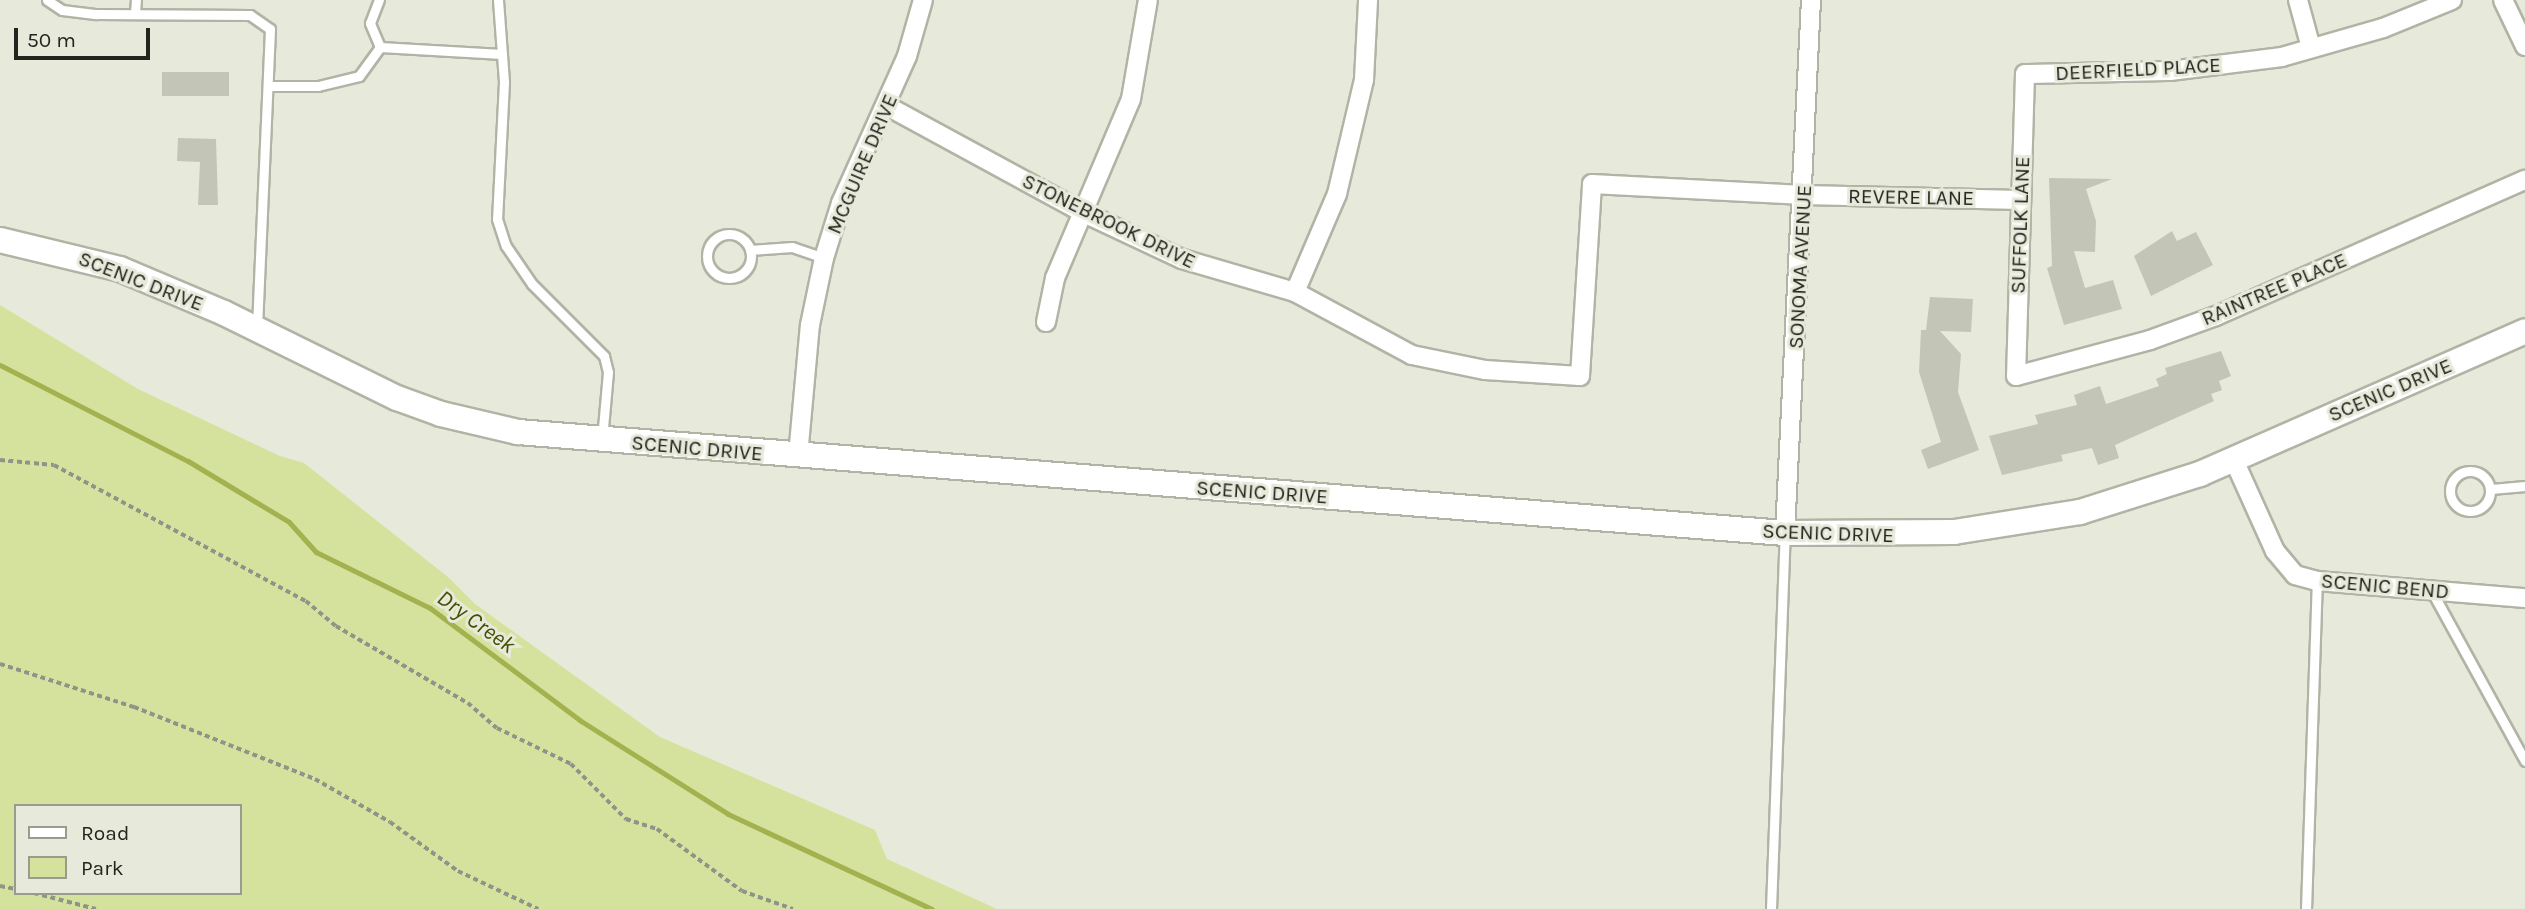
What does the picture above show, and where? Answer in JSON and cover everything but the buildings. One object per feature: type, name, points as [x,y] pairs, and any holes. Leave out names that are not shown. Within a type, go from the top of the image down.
[{"type":"main road","name":"SCENIC DRIVE","points":[[0,240],[120,269],[441,414],[518,432],[1785,533],[1894,535],[2013,525],[2141,495],[2233,458],[2525,331]]},
{"type":"street","name":"MCGUIRE DRIVE","points":[[798,456],[810,326],[824,258],[841,203],[887,106],[923,0]]},
{"type":"street","points":[[1046,322],[1055,278],[1082,212],[1114,146],[1131,99],[1147,0]]},
{"type":"street","points":[[1295,292],[1337,194],[1364,80],[1368,0]]},
{"type":"street","name":"SONOMA AVENUE","points":[[1785,533],[1804,195],[1811,0]]},
{"type":"street","points":[[2298,0],[2311,48]]},
{"type":"street","name":"DEERFIELD PLACE","points":[[2025,74],[2170,71],[2224,66],[2311,48],[2383,28],[2452,0]]},
{"type":"street","points":[[2502,0],[2525,46]]},
{"type":"street","name":"SUFFOLK LANE","points":[[2016,376],[2025,74]]},
{"type":"street","name":"STONEBROOK DRIVE","points":[[887,106],[1082,212],[1182,259],[1295,292],[1412,355],[1485,370],[1580,376]]},
{"type":"street","name":"RAINTREE PLACE","points":[[2016,376],[2123,348],[2216,316],[2525,180]]},
{"type":"street","name":"REVERE LANE","points":[[1580,376],[1592,184],[1804,195],[2021,200]]},
{"type":"street","name":"SCENIC BEND","points":[[2233,458],[2282,564],[2295,575],[2317,581],[2525,598]]},
{"type":"lane","points":[[47,0],[62,10],[250,15],[264,22],[270,29],[257,329]]},
{"type":"lane","points":[[135,13],[136,0]]},
{"type":"lane","points":[[379,0],[370,23],[380,47]]},
{"type":"lane","points":[[498,0],[502,54],[497,219],[506,246],[532,284],[604,356],[608,372],[602,440]]},
{"type":"lane","points":[[268,86],[337,84],[359,76],[380,47]]},
{"type":"lane","points":[[380,47],[502,54]]},
{"type":"lane","points":[[723,235],[740,237],[750,250],[748,267],[735,278],[718,276],[707,262],[709,245],[723,235]]},
{"type":"lane","points":[[750,250],[792,247],[824,258]]},
{"type":"lane","points":[[2468,470],[2483,475],[2491,489],[2486,504],[2472,512],[2457,507],[2449,493],[2454,478],[2468,470]]},
{"type":"lane","points":[[2491,489],[2525,486]]},
{"type":"lane","points":[[1771,909],[1785,533]]},
{"type":"lane","points":[[2306,909],[2317,581]]},
{"type":"lane","points":[[2431,590],[2525,761]]},
{"type":"path","points":[[0,460],[54,464],[306,601],[335,626],[468,703],[497,728],[570,764],[626,819],[657,829],[743,891],[793,909]]},
{"type":"path","points":[[0,664],[134,707],[315,779],[390,822],[458,871],[538,909]]},
{"type":"path","points":[[42,895],[96,909]]},
{"type":"green space","points":[[0,305],[138,389],[280,456],[304,463],[448,577],[475,604],[660,737],[875,830],[887,859],[997,909],[0,909]]},
{"type":"waterway","name":"Dry Creek","points":[[0,365],[188,461],[289,522],[316,552],[430,608],[581,721],[728,814],[932,909]]}]
